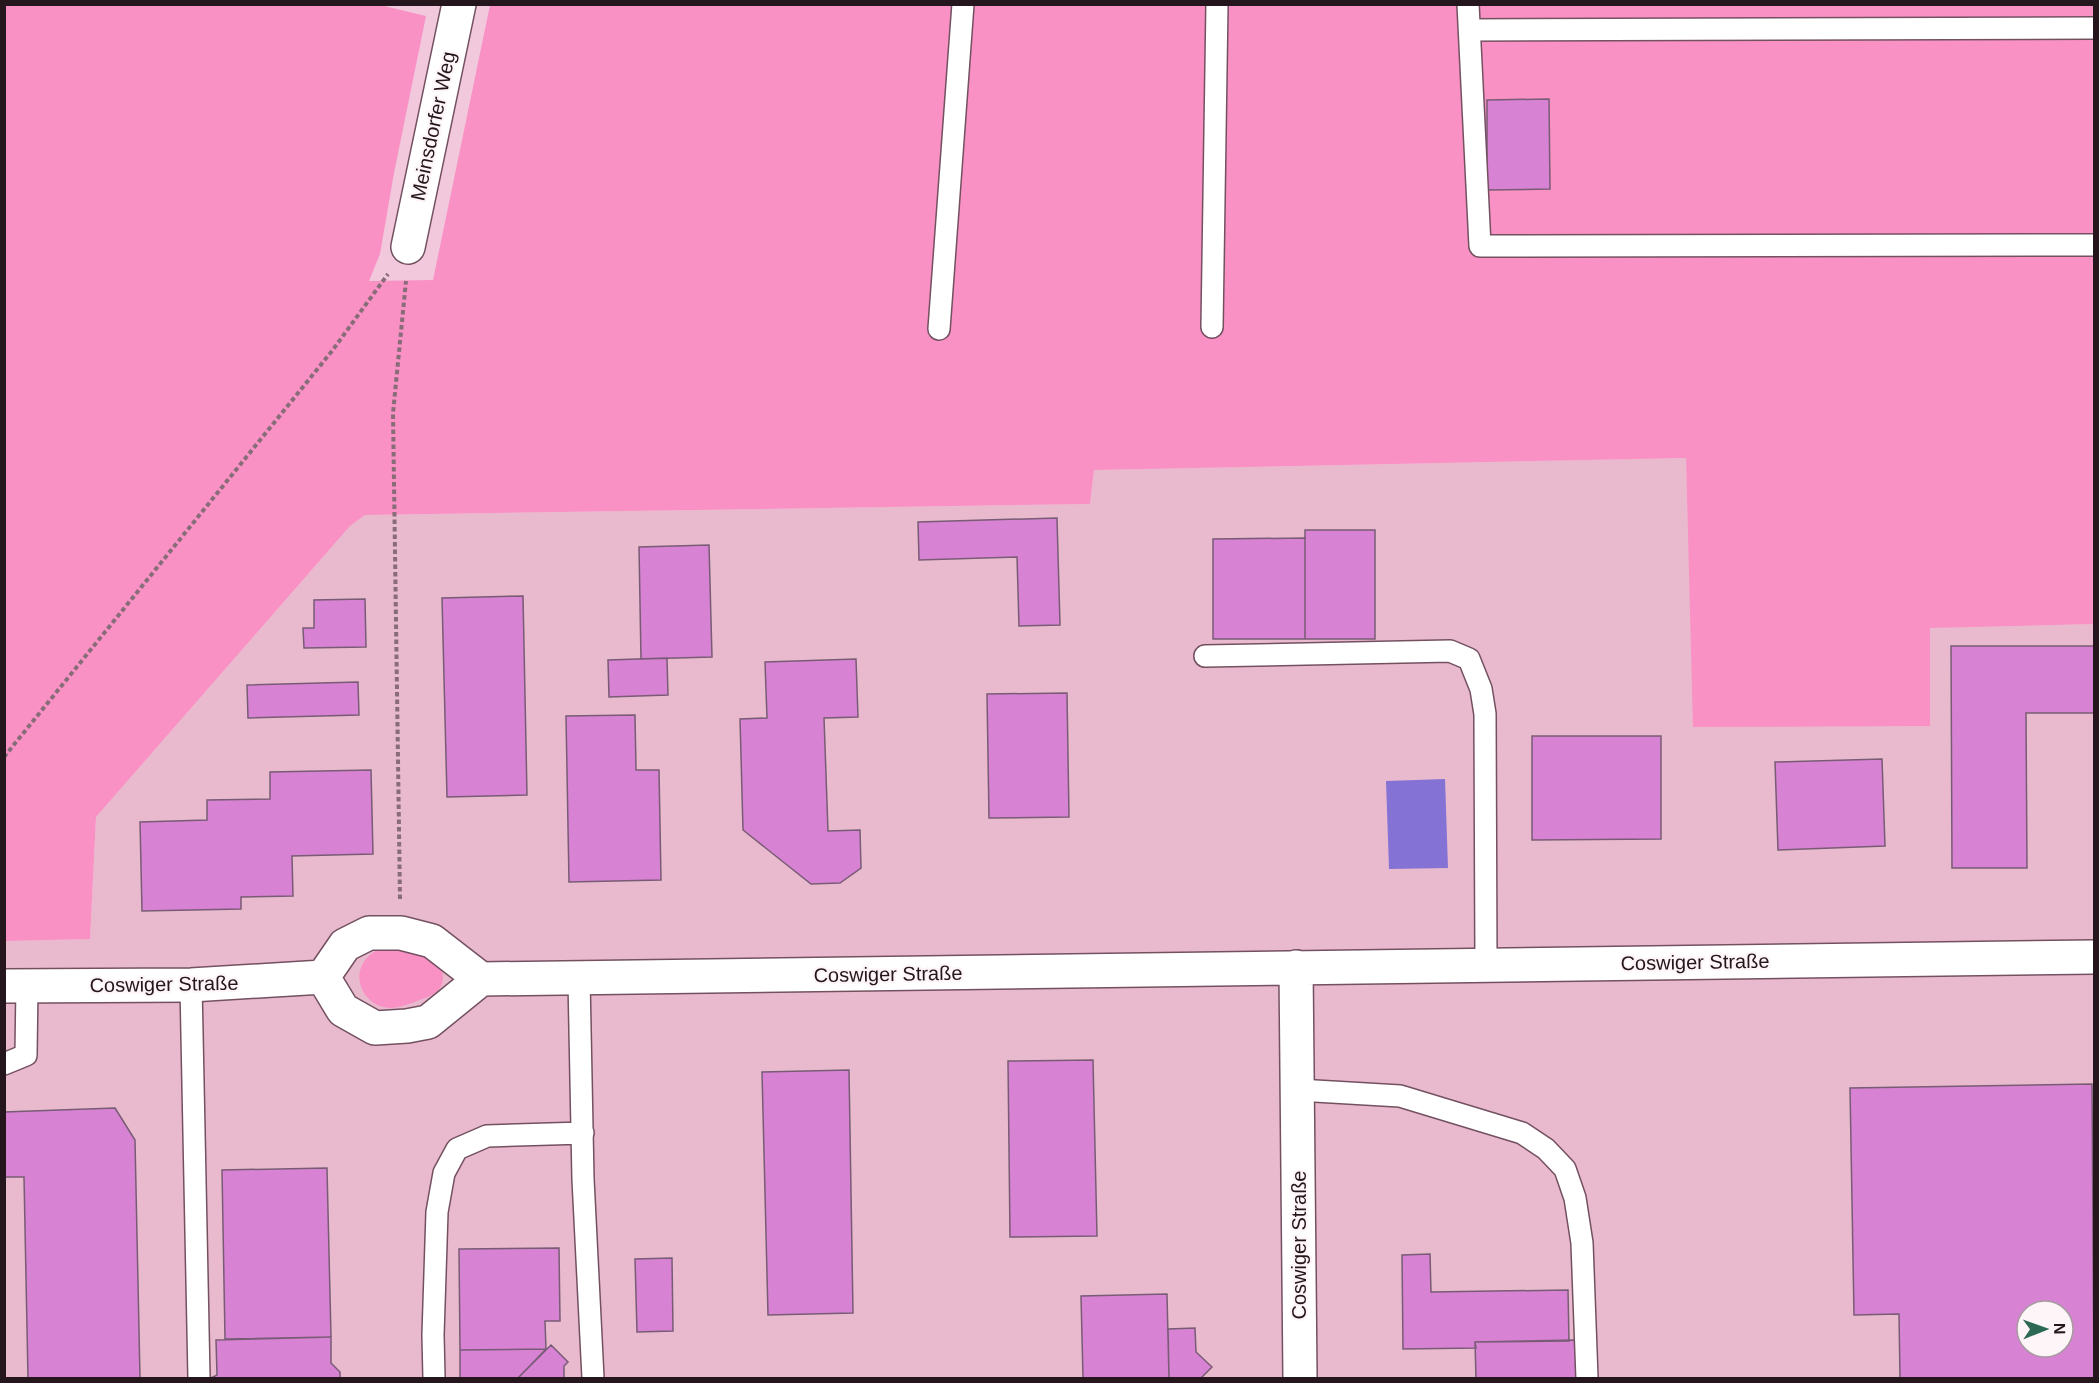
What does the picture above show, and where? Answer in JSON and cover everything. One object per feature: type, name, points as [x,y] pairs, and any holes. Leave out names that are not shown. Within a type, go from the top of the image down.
[{"type":"street","name":"Meinsdorfer Weg","points":[[408,247],[459,4]]},
{"type":"street","points":[[369,933],[401,933],[432,941],[481,979],[428,1022],[375,1028],[343,1010],[323,977],[345,945],[369,933]]},
{"type":"street","name":"Coswiger Straße","points":[[481,979],[2094,957]]},
{"type":"street","name":"Coswiger Straße","points":[[1296,967],[1300,1378]]},
{"type":"street","name":"Coswiger Straße","points":[[16,986],[191,985],[323,977]]},
{"type":"lane","points":[[939,329],[963,4]]},
{"type":"lane","points":[[1212,327],[1217,4]]},
{"type":"lane","points":[[1468,4],[1479,246],[2094,245]]},
{"type":"lane","points":[[1470,30],[2094,27]]},
{"type":"lane","points":[[1205,656],[1450,651],[1469,659],[1481,689],[1485,714],[1486,965]]},
{"type":"lane","points":[[579,979],[583,1179],[593,1378]]},
{"type":"lane","points":[[191,985],[199,1378]]},
{"type":"lane","points":[[4,1064],[26,1055],[16,986]]},
{"type":"lane","points":[[1298,1090],[1400,1096],[1522,1133],[1546,1149],[1565,1168],[1575,1198],[1582,1243],[1587,1378]]},
{"type":"lane","points":[[434,1378],[437,1212],[444,1173],[457,1149],[487,1136],[583,1134]]},
{"type":"path","points":[[4,757],[333,351],[408,247]]},
{"type":"path","points":[[401,933],[393,413],[408,247]]},
{"type":"shaded area","points":[[376,4],[426,16],[380,254],[369,281],[433,280],[490,5],[2094,5],[2094,624],[1930,628],[1930,726],[1693,727],[1686,458],[1094,470],[1090,504],[365,515],[350,526],[96,817],[90,939],[5,941],[4,5]]},
{"type":"shaded area","points":[[1686,458],[1694,726],[1930,726],[1930,627],[2094,624],[2094,1378],[5,1378],[4,941],[90,939],[96,817],[350,526],[365,515],[1090,504],[1094,470]]},
{"type":"shaded area","points":[[1445,779],[1448,868],[1389,869],[1386,781]]},
{"type":"shaded area","points":[[379,949],[408,951],[436,963],[442,970],[443,979],[439,989],[428,997],[407,1005],[389,1008],[375,1004],[364,993],[359,980],[365,960]]},
{"type":"building","points":[[1549,99],[1550,189],[1487,190],[1487,100]]},
{"type":"building","points":[[1057,518],[1060,625],[1019,626],[1017,557],[919,560],[918,522]]},
{"type":"building","points":[[1305,530],[1375,530],[1375,639],[1305,639]]},
{"type":"building","points":[[1305,538],[1305,639],[1213,639],[1213,539]]},
{"type":"building","points":[[709,545],[712,657],[641,659],[639,547]]},
{"type":"building","points":[[523,596],[527,795],[447,797],[442,598]]},
{"type":"building","points":[[365,599],[366,647],[304,648],[303,628],[314,628],[314,600]]},
{"type":"building","points":[[1951,646],[2094,646],[2094,713],[2026,713],[2027,868],[1952,868]]},
{"type":"building","points":[[667,658],[668,695],[609,697],[608,660]]},
{"type":"building","points":[[856,659],[858,717],[824,718],[828,831],[860,830],[861,868],[840,883],[811,884],[743,830],[740,719],[767,718],[765,662]]},
{"type":"building","points":[[358,682],[359,715],[248,718],[247,685]]},
{"type":"building","points":[[1067,693],[1069,817],[989,818],[987,694]]},
{"type":"building","points":[[635,715],[636,770],[659,770],[661,880],[569,882],[566,716]]},
{"type":"building","points":[[1532,736],[1661,736],[1661,839],[1532,840]]},
{"type":"building","points":[[1882,759],[1885,846],[1778,850],[1775,762]]},
{"type":"building","points":[[371,770],[373,854],[292,856],[293,896],[241,897],[241,909],[142,911],[140,822],[207,820],[207,800],[270,799],[270,772]]},
{"type":"building","points":[[1093,1060],[1097,1236],[1010,1237],[1008,1061]]},
{"type":"building","points":[[849,1070],[853,1313],[768,1315],[762,1072]]},
{"type":"building","points":[[2092,1084],[2094,1378],[1900,1378],[1899,1314],[1854,1315],[1850,1088]]},
{"type":"building","points":[[115,1108],[135,1140],[140,1378],[28,1378],[24,1177],[4,1177],[4,1112]]},
{"type":"building","points":[[327,1168],[331,1337],[225,1339],[222,1170]]},
{"type":"building","points":[[559,1248],[560,1321],[545,1321],[546,1349],[460,1350],[459,1249]]},
{"type":"building","points":[[1430,1254],[1431,1292],[1568,1290],[1569,1341],[1475,1342],[1476,1348],[1403,1349],[1402,1255]]},
{"type":"building","points":[[672,1258],[673,1331],[637,1332],[635,1259]]},
{"type":"building","points":[[1167,1294],[1169,1378],[1083,1378],[1081,1296]]},
{"type":"building","points":[[1195,1328],[1196,1352],[1212,1367],[1201,1378],[1169,1378],[1168,1329]]},
{"type":"building","points":[[331,1337],[331,1363],[340,1372],[340,1378],[211,1378],[217,1375],[216,1340]]},
{"type":"building","points":[[1576,1340],[1577,1378],[1476,1378],[1475,1342]]},
{"type":"building","points":[[551,1345],[568,1362],[564,1366],[564,1378],[518,1378]]},
{"type":"building","points":[[546,1349],[518,1378],[460,1378],[460,1350]]}]
